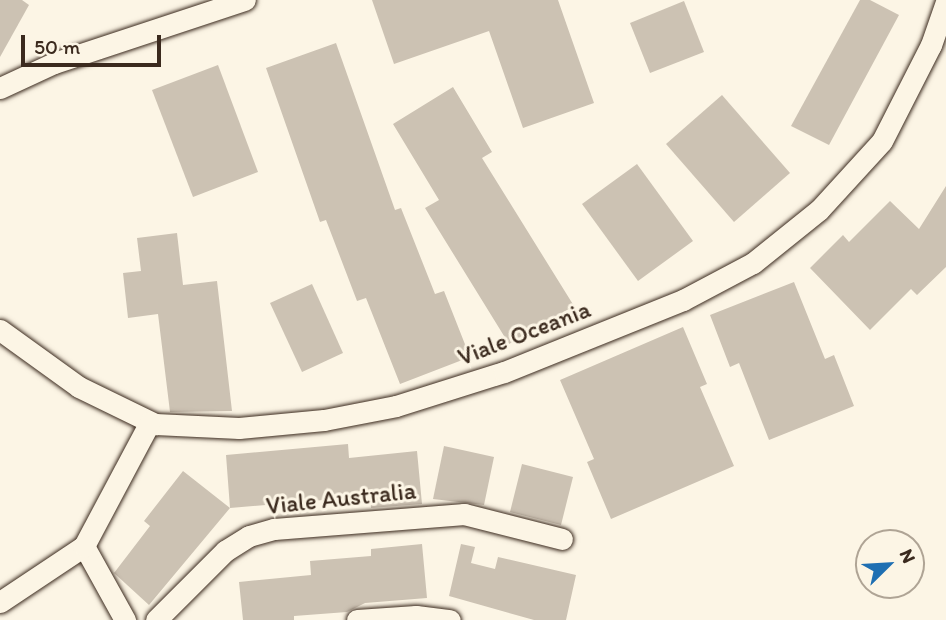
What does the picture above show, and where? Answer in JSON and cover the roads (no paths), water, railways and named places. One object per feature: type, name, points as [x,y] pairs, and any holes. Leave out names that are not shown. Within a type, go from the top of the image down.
[{"type":"street","points":[[0,88],[54,64],[233,2]]},
{"type":"street","name":"Viale Oceania","points":[[0,330],[79,387],[150,422],[239,428],[324,420],[396,407],[504,372],[695,293],[753,263],[819,210],[882,141],[931,45],[946,2]]},
{"type":"street","points":[[0,602],[84,546],[150,422]]},
{"type":"street","name":"Viale Australia","points":[[156,620],[225,551],[249,536],[274,529],[464,514],[562,539]]},
{"type":"street","points":[[84,546],[125,620]]},
{"type":"street","points":[[357,620],[416,616],[450,620]]}]
